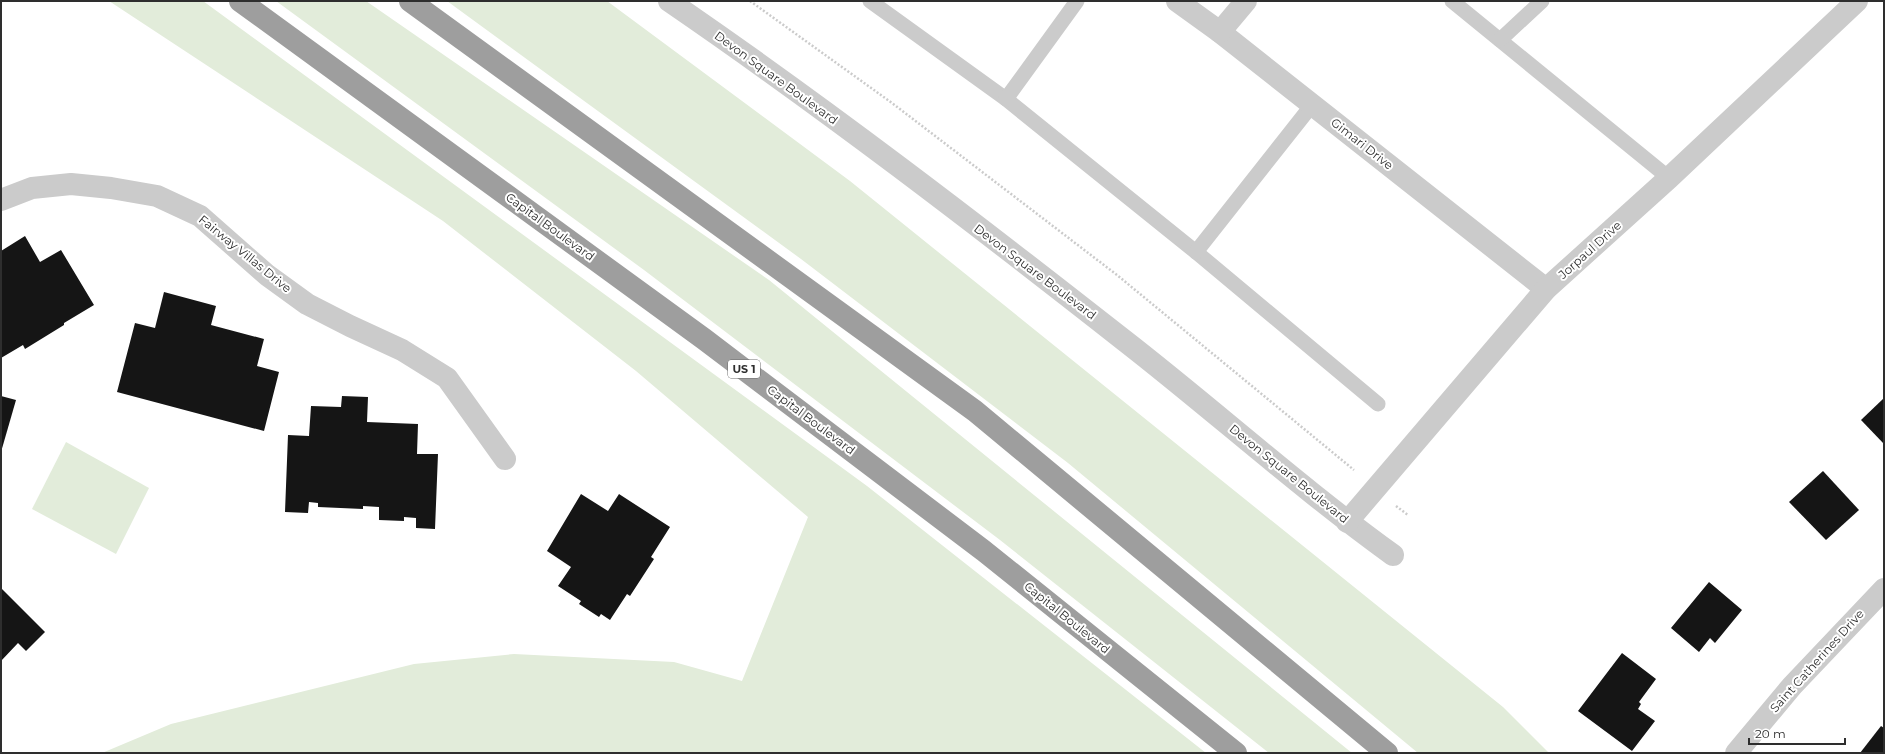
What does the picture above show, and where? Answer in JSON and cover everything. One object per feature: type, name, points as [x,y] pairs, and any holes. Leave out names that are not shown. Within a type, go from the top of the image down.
[{"type":"highway","name":"Capital Boulevard","points":[[240,1],[711,344],[984,551],[1236,753]]},
{"type":"highway","points":[[410,1],[975,411],[1387,753]]},
{"type":"street","name":"Gimari Drive","points":[[1177,1],[1220,32],[1546,289]]},
{"type":"street","points":[[1220,32],[1246,1]]},
{"type":"street","name":"Jorpaul Drive","points":[[1347,522],[1546,289],[1668,178],[1857,1]]},
{"type":"street","name":"Devon Square Boulevard","points":[[683,5],[873,148],[1119,337],[1347,522],[1393,555]]},
{"type":"street","name":"Fairway Villas Drive","points":[[1,200],[32,188],[71,184],[111,188],[157,196],[200,216],[267,275],[307,304],[402,350],[447,378],[505,459]]},
{"type":"street","name":"Saint Catherines Drive","points":[[1736,753],[1792,686],[1884,589]]},
{"type":"lane","points":[[870,1],[1006,100],[1196,252],[1378,404]]},
{"type":"lane","points":[[1006,100],[1077,1]]},
{"type":"lane","points":[[1452,1],[1668,178]]},
{"type":"lane","points":[[1500,40],[1542,1]]},
{"type":"lane","points":[[1196,252],[1312,105]]},
{"type":"path","points":[[750,1],[892,103],[1117,276],[1356,472]]},
{"type":"path","points":[[1398,507],[1408,514]]},
{"type":"green space","points":[[109,1],[203,1],[867,486],[1206,753],[102,753],[171,724],[414,664],[514,654],[674,662],[742,681],[808,517],[636,371],[443,221]]},
{"type":"green space","points":[[276,1],[366,1],[769,280],[1352,753],[1269,753],[1000,540],[644,270]]},
{"type":"green space","points":[[447,1],[607,1],[850,181],[1503,707],[1549,753],[1418,753],[1068,463],[801,259]]},
{"type":"green space","points":[[66,442],[149,488],[116,554],[32,509]]},
{"type":"building","points":[[25,236],[40,262],[61,250],[94,305],[25,349],[23,345],[1,358],[1,251]]},
{"type":"building","points":[[164,292],[216,306],[211,325],[264,339],[257,366],[279,372],[264,431],[117,392],[135,323],[155,328]]},
{"type":"building","points":[[1,396],[16,400],[1,452]]},
{"type":"building","points":[[342,396],[368,397],[367,422],[418,424],[417,454],[438,454],[435,529],[416,528],[416,518],[404,517],[404,521],[379,520],[379,507],[363,506],[363,509],[318,507],[318,503],[309,502],[308,513],[285,512],[288,435],[309,436],[311,406],[341,407]]},
{"type":"building","points":[[1884,398],[1884,444],[1861,420]]},
{"type":"building","points":[[1823,471],[1859,510],[1826,540],[1789,502]]},
{"type":"building","points":[[581,494],[608,511],[619,494],[670,527],[651,557],[654,559],[630,596],[627,594],[610,620],[601,614],[599,617],[579,604],[581,601],[558,586],[571,567],[547,551]]},
{"type":"building","points":[[1709,582],[1742,610],[1715,643],[1710,638],[1699,652],[1671,628]]},
{"type":"building","points":[[1,588],[45,632],[26,651],[18,643],[1,661]]},
{"type":"building","points":[[1622,653],[1656,679],[1639,702],[1641,704],[1638,709],[1655,721],[1632,751],[1578,711]]},
{"type":"building","points":[[1881,726],[1884,728],[1884,753],[1860,753]]}]
